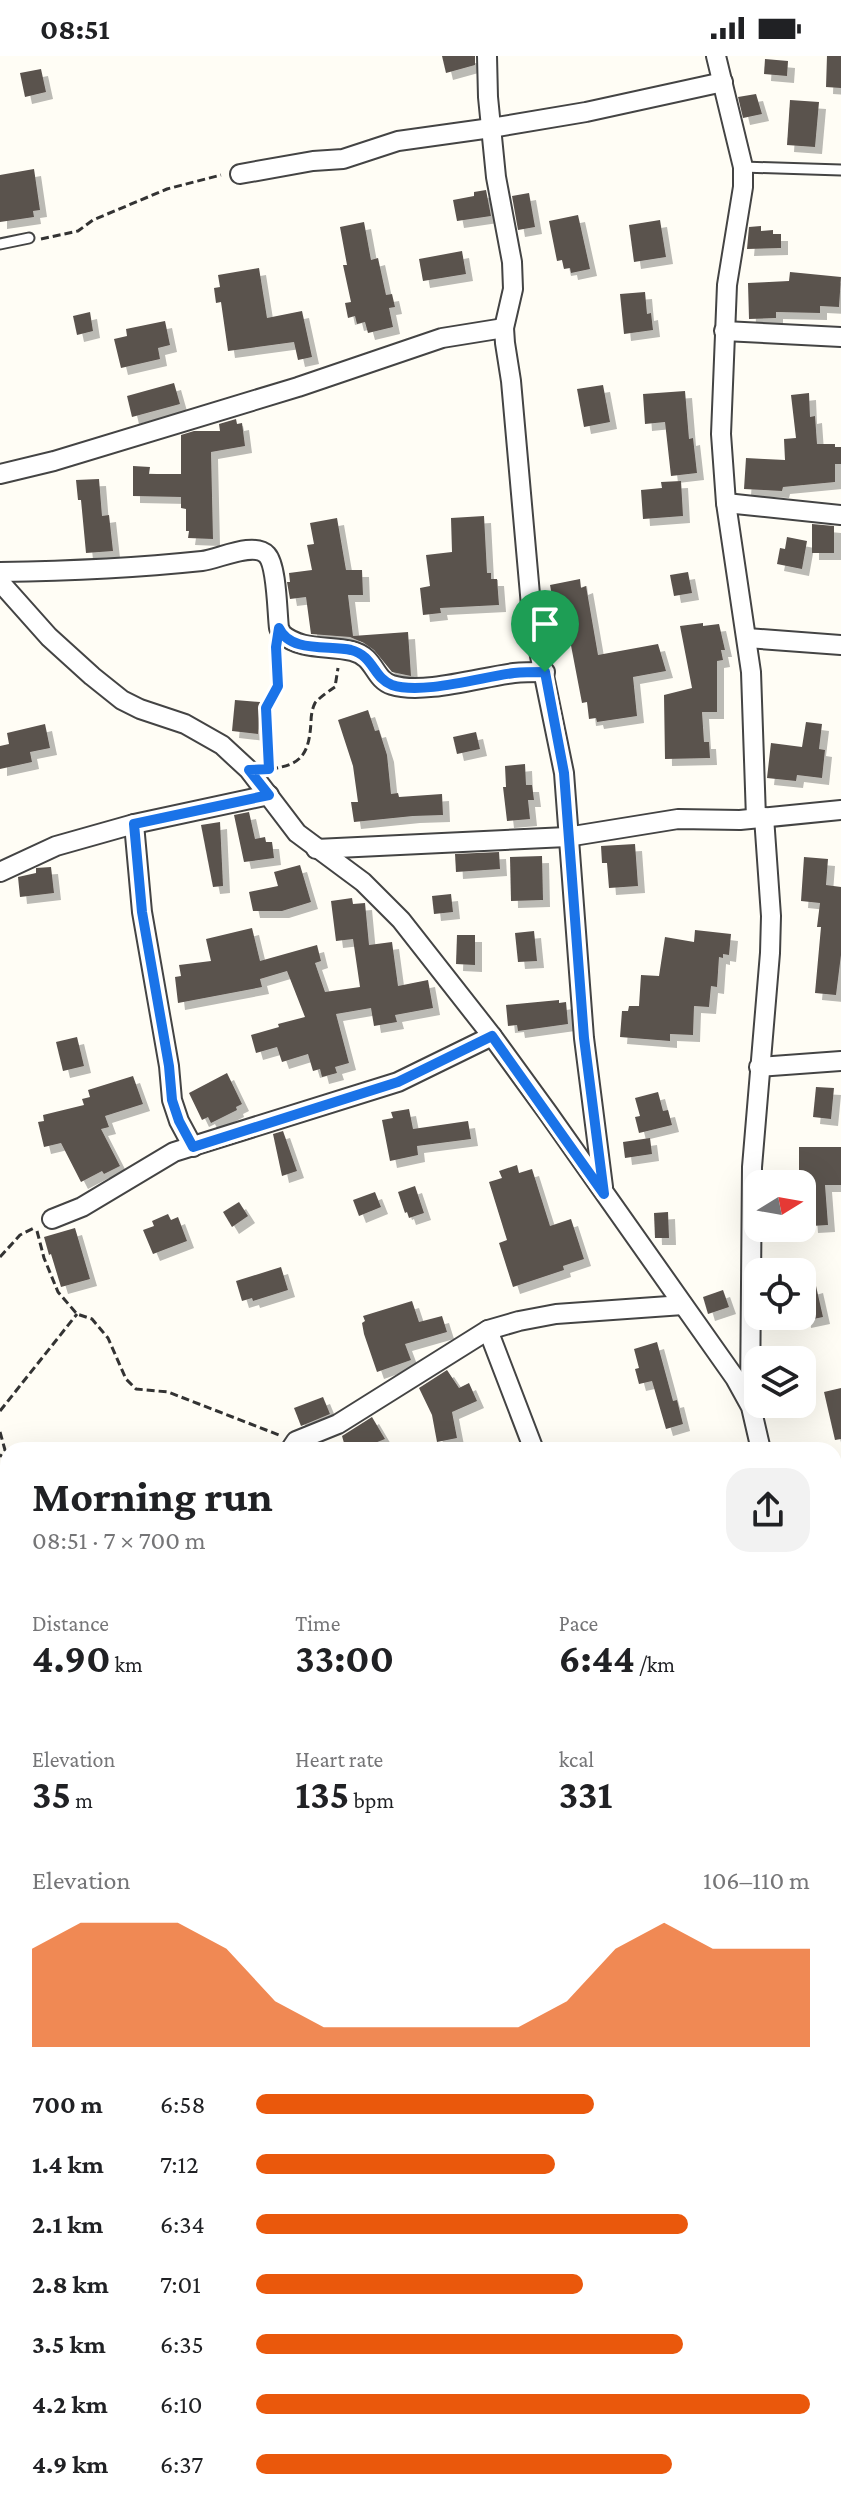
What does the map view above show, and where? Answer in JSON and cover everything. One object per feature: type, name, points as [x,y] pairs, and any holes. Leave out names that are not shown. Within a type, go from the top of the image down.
[{"type":"street","points":[[487,56],[496,177],[512,262],[513,289],[504,328],[532,617],[564,773],[584,1038],[604,1194]]},
{"type":"street","points":[[716,56],[743,167],[743,187],[727,285],[721,434],[726,503],[751,672],[760,818],[771,916],[752,1167],[749,1346]]},
{"type":"street","points":[[240,174],[343,159],[398,141],[586,112],[723,82]]},
{"type":"street","points":[[0,474],[54,461],[284,392],[442,338],[504,328]]},
{"type":"street","points":[[724,331],[841,337]]},
{"type":"street","points":[[726,503],[841,515]]},
{"type":"street","points":[[0,572],[83,571],[206,561],[255,550],[267,555],[272,565],[279,628],[287,639],[307,646],[356,651],[369,659],[384,681],[394,686],[441,686],[517,672],[545,672]]},
{"type":"street","points":[[0,582],[49,637],[122,700],[185,724],[222,745],[249,770],[297,833],[363,882],[401,920],[492,1036],[744,1394]]},
{"type":"street","points":[[747,638],[841,645]]},
{"type":"street","points":[[0,872],[56,846],[134,824],[269,795]]},
{"type":"street","points":[[316,849],[567,837],[678,819],[760,818],[841,810]]},
{"type":"street","points":[[134,824],[142,912],[172,1100],[193,1147]]},
{"type":"street","points":[[44,1223],[82,1207],[174,1152],[398,1082],[492,1036]]},
{"type":"street","points":[[759,1067],[841,1061]]},
{"type":"street","points":[[301,1442],[338,1424],[488,1330],[556,1314],[683,1305]]},
{"type":"street","points":[[488,1330],[531,1442]]},
{"type":"street","points":[[754,1418],[759,1442]]},
{"type":"lane","points":[[743,167],[841,170]]},
{"type":"lane","points":[[0,244],[29,238]]},
{"type":"path","points":[[29,238],[45,239],[78,231],[93,220],[167,189],[214,175],[240,174]]},
{"type":"path","points":[[269,769],[266,708],[278,686],[276,647],[279,628]]},
{"type":"path","points":[[249,770],[288,766],[299,760],[307,750],[311,713],[316,702],[335,687],[341,648]]},
{"type":"path","points":[[0,1257],[20,1235],[44,1223],[44,1258],[58,1292],[77,1314],[92,1319],[108,1338],[126,1379],[136,1389],[168,1392],[284,1442]]},
{"type":"path","points":[[0,1411],[77,1314]]},
{"type":"building","points":[[442,56],[475,56],[475,65],[446,73]]},
{"type":"building","points":[[827,56],[841,56],[841,88],[826,87]]},
{"type":"building","points":[[765,59],[788,61],[787,76],[764,74]]},
{"type":"building","points":[[41,69],[46,92],[25,97],[20,73]]},
{"type":"building","points":[[756,94],[762,114],[743,118],[738,97]]},
{"type":"building","points":[[790,100],[819,102],[815,147],[787,145]]},
{"type":"building","points":[[34,169],[40,210],[33,211],[34,217],[0,222],[0,175]]},
{"type":"building","points":[[486,190],[491,216],[457,221],[453,200]]},
{"type":"building","points":[[529,193],[535,227],[518,230],[512,196]]},
{"type":"building","points":[[578,215],[590,269],[571,273],[570,268],[564,269],[562,260],[557,261],[549,221]]},
{"type":"building","points":[[660,220],[666,257],[634,262],[629,225]]},
{"type":"building","points":[[364,222],[371,260],[378,258],[386,295],[392,294],[395,307],[389,308],[393,327],[368,333],[365,322],[357,324],[355,316],[348,318],[345,303],[351,302],[343,265],[347,265],[340,227]]},
{"type":"building","points":[[761,226],[761,231],[773,230],[773,234],[781,234],[781,248],[747,249],[749,227]]},
{"type":"building","points":[[462,251],[466,274],[423,281],[419,259]]},
{"type":"building","points":[[259,268],[267,318],[302,311],[312,357],[298,360],[294,342],[228,351],[221,302],[216,303],[214,288],[220,287],[218,275]]},
{"type":"building","points":[[790,272],[841,277],[839,307],[820,306],[820,313],[776,312],[776,318],[749,319],[748,283],[789,281]]},
{"type":"building","points":[[645,292],[647,314],[651,313],[653,330],[624,334],[620,294]]},
{"type":"building","points":[[90,312],[93,331],[77,335],[73,316]]},
{"type":"building","points":[[165,321],[170,345],[158,348],[160,359],[121,368],[114,339],[127,336],[126,329]]},
{"type":"building","points":[[174,383],[180,404],[132,417],[127,396]]},
{"type":"building","points":[[603,385],[610,422],[584,427],[577,389]]},
{"type":"building","points":[[685,391],[689,439],[693,438],[697,473],[671,476],[665,422],[645,424],[643,394]]},
{"type":"building","points":[[809,393],[810,417],[815,416],[817,444],[841,447],[841,464],[835,464],[835,482],[783,487],[782,491],[744,489],[746,458],[785,460],[784,439],[796,438],[791,395]]},
{"type":"building","points":[[236,419],[237,424],[242,423],[245,446],[211,452],[213,539],[188,538],[186,509],[181,508],[181,497],[133,496],[133,466],[150,467],[149,474],[181,474],[181,435],[194,431],[220,431],[219,424]]},
{"type":"building","points":[[99,479],[102,516],[109,515],[113,551],[86,553],[76,480]]},
{"type":"building","points":[[681,481],[683,516],[643,519],[641,490],[662,488],[661,482]]},
{"type":"building","points":[[484,516],[487,573],[491,573],[491,579],[497,579],[499,605],[440,608],[441,613],[423,615],[420,588],[430,586],[426,555],[452,552],[451,518]]},
{"type":"building","points":[[337,518],[346,570],[362,570],[363,595],[348,595],[353,636],[408,632],[411,676],[392,672],[374,650],[350,637],[311,634],[306,597],[290,599],[289,573],[312,570],[307,545],[314,544],[310,523]]},
{"type":"building","points":[[812,524],[834,526],[834,553],[812,553]]},
{"type":"building","points":[[787,537],[807,541],[802,569],[777,564],[780,548],[785,549]]},
{"type":"building","points":[[688,572],[692,593],[674,596],[670,575]]},
{"type":"building","points":[[580,579],[581,588],[586,586],[598,655],[658,644],[666,671],[633,677],[637,716],[597,722],[596,718],[589,719],[587,702],[582,703],[569,635],[559,636],[550,585]]},
{"type":"building","points":[[703,623],[703,626],[719,624],[725,650],[721,650],[723,660],[717,661],[717,712],[702,712],[704,742],[709,742],[710,758],[665,759],[664,695],[692,688],[680,626]]},
{"type":"building","points":[[235,700],[260,702],[258,734],[232,731]]},
{"type":"building","points":[[368,710],[387,755],[391,794],[398,793],[399,797],[442,794],[443,815],[354,822],[351,802],[358,802],[353,766],[338,720]]},
{"type":"building","points":[[806,722],[822,724],[819,749],[825,750],[822,778],[797,775],[796,781],[767,778],[771,743],[802,747]]},
{"type":"building","points":[[45,724],[50,748],[30,752],[32,762],[0,769],[0,746],[9,744],[7,733]]},
{"type":"building","points":[[476,732],[480,749],[457,754],[453,737]]},
{"type":"building","points":[[525,764],[526,785],[532,785],[534,800],[528,800],[530,819],[507,821],[503,787],[506,787],[505,766]]},
{"type":"building","points":[[249,812],[255,839],[265,837],[266,842],[272,842],[274,858],[244,862],[234,815]]},
{"type":"building","points":[[220,822],[223,886],[213,887],[201,825]]},
{"type":"building","points":[[635,844],[638,886],[609,888],[607,863],[602,863],[601,846]]},
{"type":"building","points":[[499,852],[500,869],[456,872],[455,854]]},
{"type":"building","points":[[542,856],[543,900],[511,901],[510,857]]},
{"type":"building","points":[[804,857],[828,859],[826,885],[841,887],[841,955],[836,995],[815,993],[820,903],[801,901]]},
{"type":"building","points":[[300,865],[311,902],[282,911],[253,911],[249,892],[278,886],[274,872]]},
{"type":"building","points":[[51,867],[54,893],[20,897],[18,877],[36,873],[36,868]]},
{"type":"building","points":[[451,894],[453,912],[434,914],[432,896]]},
{"type":"building","points":[[352,898],[353,904],[365,903],[369,945],[392,942],[398,986],[428,980],[433,1008],[395,1015],[397,1022],[374,1026],[371,1008],[336,1014],[349,1063],[335,1067],[337,1073],[322,1077],[320,1069],[313,1071],[308,1054],[282,1062],[277,1047],[256,1053],[251,1035],[305,1017],[287,971],[260,979],[262,987],[178,1003],[175,977],[181,976],[179,965],[211,961],[206,939],[252,928],[260,961],[317,945],[321,961],[315,963],[325,992],[360,987],[353,939],[336,941],[331,901]]},
{"type":"building","points":[[695,930],[731,934],[729,955],[719,957],[717,987],[711,986],[709,1007],[694,1006],[693,1035],[670,1034],[670,1041],[620,1037],[622,1011],[628,1011],[629,1006],[639,1006],[641,975],[659,976],[665,937],[694,942]]},
{"type":"building","points":[[534,931],[537,961],[518,962],[515,933]]},
{"type":"building","points":[[457,935],[475,935],[475,965],[456,964]]},
{"type":"building","points":[[559,1000],[559,1003],[566,1002],[568,1024],[518,1031],[517,1025],[508,1026],[506,1005]]},
{"type":"building","points":[[77,1037],[84,1066],[63,1071],[56,1042]]},
{"type":"building","points":[[227,1073],[242,1104],[236,1107],[237,1110],[211,1123],[208,1117],[202,1120],[189,1093]]},
{"type":"building","points":[[133,1076],[143,1104],[105,1116],[109,1127],[101,1129],[120,1166],[81,1182],[61,1143],[44,1147],[38,1122],[44,1121],[43,1115],[84,1105],[82,1099],[90,1097],[88,1090]]},
{"type":"building","points":[[816,1087],[834,1088],[831,1119],[813,1117]]},
{"type":"building","points":[[658,1092],[663,1111],[668,1110],[672,1125],[639,1133],[635,1117],[640,1116],[635,1098]]},
{"type":"building","points":[[409,1109],[413,1129],[468,1121],[471,1139],[417,1146],[418,1155],[390,1161],[382,1120],[393,1118],[391,1112]]},
{"type":"building","points":[[283,1131],[297,1171],[282,1176],[273,1134]]},
{"type":"building","points":[[650,1138],[652,1154],[625,1158],[623,1142]]},
{"type":"building","points":[[799,1147],[841,1147],[841,1185],[825,1185],[828,1225],[816,1226],[816,1170],[799,1170]]},
{"type":"building","points":[[517,1165],[519,1173],[532,1169],[550,1226],[571,1219],[584,1259],[563,1266],[564,1270],[513,1287],[499,1243],[507,1240],[489,1182],[502,1178],[499,1171]]},
{"type":"building","points":[[415,1186],[424,1213],[409,1218],[398,1192]]},
{"type":"building","points":[[375,1192],[381,1207],[359,1216],[353,1200]]},
{"type":"building","points":[[239,1202],[248,1216],[232,1227],[223,1212]]},
{"type":"building","points":[[668,1212],[669,1238],[655,1238],[654,1213]]},
{"type":"building","points":[[168,1214],[171,1220],[178,1217],[187,1241],[153,1254],[143,1230],[154,1226],[152,1221]]},
{"type":"building","points":[[75,1228],[90,1279],[61,1287],[44,1237]]},
{"type":"building","points":[[281,1267],[288,1290],[253,1301],[252,1298],[242,1301],[236,1281]]},
{"type":"building","points":[[816,1286],[823,1317],[816,1318]]},
{"type":"building","points":[[723,1290],[729,1307],[708,1314],[703,1297]]},
{"type":"building","points":[[412,1301],[419,1322],[442,1316],[447,1332],[405,1344],[411,1360],[377,1372],[364,1334],[363,1316]]},
{"type":"building","points":[[657,1342],[673,1401],[677,1400],[683,1424],[666,1429],[652,1381],[639,1384],[635,1369],[639,1368],[634,1349]]},
{"type":"building","points":[[447,1370],[459,1388],[469,1383],[477,1401],[452,1412],[457,1438],[437,1442],[432,1415],[419,1388]]},
{"type":"building","points":[[841,1388],[841,1439],[835,1440],[824,1392]]},
{"type":"building","points":[[323,1397],[330,1414],[301,1426],[294,1408]]},
{"type":"building","points":[[372,1417],[385,1439],[377,1442],[344,1442],[342,1436]]},
{"type":"route","points":[[279,628],[287,639],[307,646],[356,651],[369,659],[384,681],[394,686],[441,686],[517,672],[545,672],[564,773],[584,1038],[604,1194],[492,1036],[398,1082],[193,1147],[172,1100],[142,912],[134,824],[269,795],[249,770],[269,769],[266,708],[278,686],[276,647],[279,628]]}]
